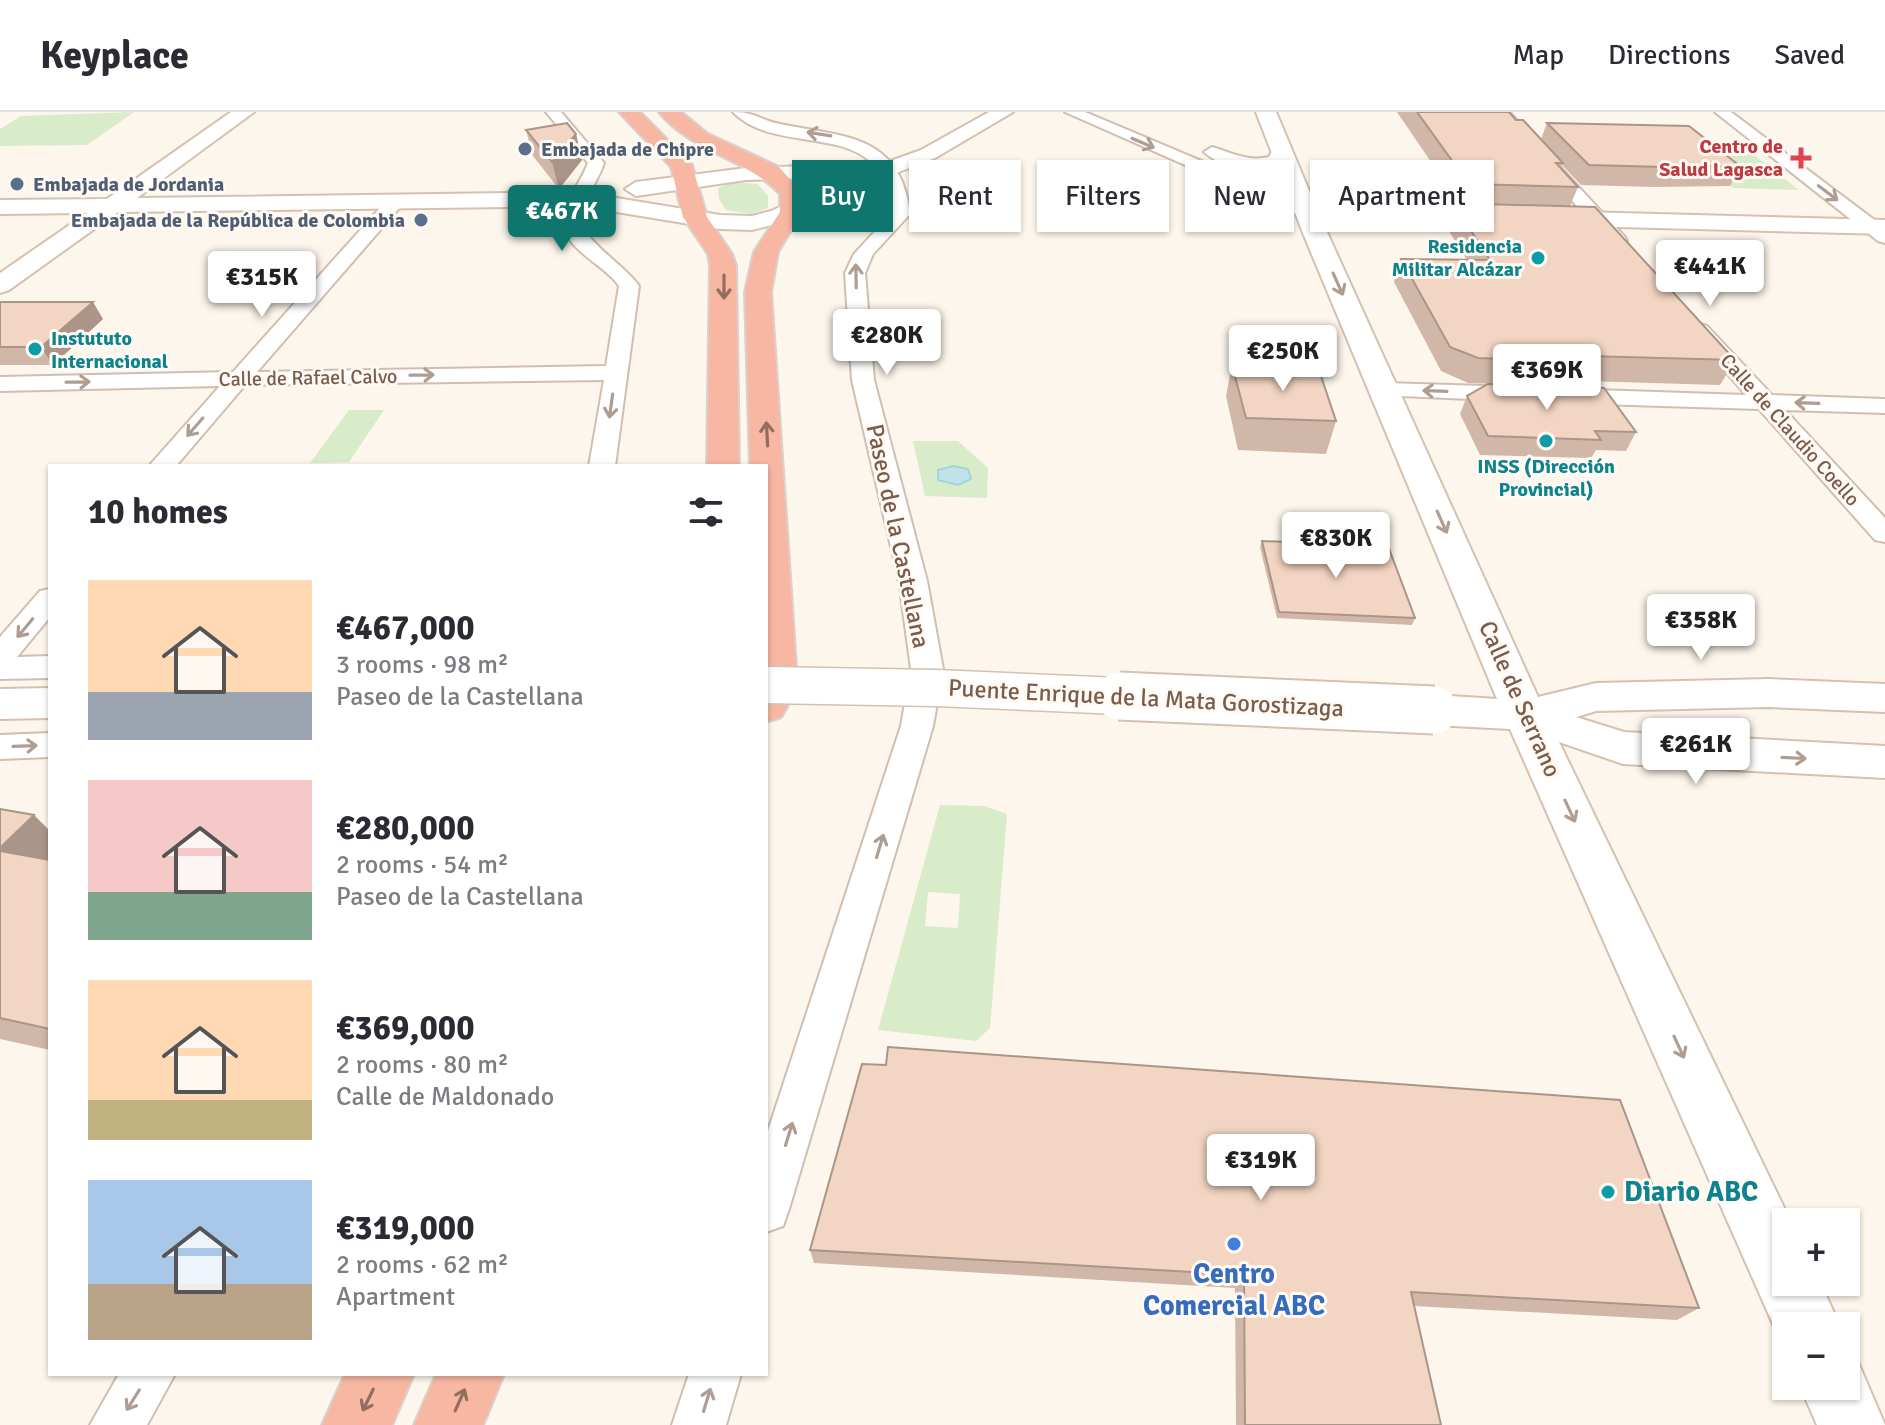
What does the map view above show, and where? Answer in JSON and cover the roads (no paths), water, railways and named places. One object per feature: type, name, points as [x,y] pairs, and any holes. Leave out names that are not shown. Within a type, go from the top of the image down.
[{"type":"highway","points":[[629,112],[679,161],[695,217],[720,254],[724,275],[723,464]]},
{"type":"highway","points":[[669,112],[701,138],[771,172],[788,187],[791,212],[766,252],[758,292],[766,464]]},
{"type":"highway","points":[[768,500],[776,667],[768,699]]},
{"type":"highway","points":[[356,1425],[380,1376]]},
{"type":"highway","points":[[448,1425],[470,1376]]},
{"type":"street","points":[[0,285],[244,112]]},
{"type":"street","points":[[553,112],[596,163],[572,215],[577,236],[591,253],[621,273],[629,286],[602,464]]},
{"type":"street","name":"Paseo de la Castellana","points":[[740,112],[761,124],[780,129],[837,137],[877,156],[879,160]]},
{"type":"street","points":[[893,167],[933,151],[1003,112]]},
{"type":"street","points":[[1072,112],[1301,200],[1353,214],[1880,230]]},
{"type":"street","points":[[1112,112],[1233,160]]},
{"type":"street","name":"Calle de Serrano","points":[[1266,112],[1301,200],[1525,715],[1772,1251]]},
{"type":"street","points":[[1501,112],[1635,259]]},
{"type":"street","points":[[1722,112],[1880,230]]},
{"type":"street","points":[[1274,160],[1281,148]]},
{"type":"street","points":[[0,207],[580,199],[685,181],[792,172]]},
{"type":"street","name":"Paseo de la Castellana","points":[[893,184],[903,202],[901,214],[893,226]]},
{"type":"street","points":[[1294,196],[1301,200]]},
{"type":"street","points":[[580,199],[742,223],[791,212]]},
{"type":"street","points":[[164,464],[395,202]]},
{"type":"street","name":"Paseo de la Castellana","points":[[768,1203],[917,726],[927,669],[913,581],[863,380],[855,264],[889,232]]},
{"type":"street","name":"Calle de Claudio Coello","points":[[1686,316],[1885,534]]},
{"type":"street","name":"Calle de Rafael Calvo","points":[[0,384],[586,371],[616,374]]},
{"type":"street","points":[[1385,390],[1885,406]]},
{"type":"street","points":[[0,657],[48,600]]},
{"type":"street","points":[[0,668],[48,667]]},
{"type":"street","name":"Puente Enrique de la Mata Gorostizaga","points":[[768,685],[936,688],[1525,715]]},
{"type":"street","points":[[1525,715],[1596,697],[1769,693],[1885,698]]},
{"type":"street","points":[[0,704],[48,703]]},
{"type":"street","points":[[1525,715],[1623,748],[1885,762]]},
{"type":"street","points":[[0,747],[48,745]]},
{"type":"street","points":[[117,1425],[148,1376]]},
{"type":"street","points":[[699,1425],[714,1376]]},
{"type":"street","points":[[1840,1400],[1852,1425]]},
{"type":"water","points":[[953,466],[968,469],[971,479],[958,485],[938,480],[938,470]]},
{"type":"place","name":"Embajada de Chipre","points":[[525,149]]},
{"type":"place","name":"Centro de Salud Lagasca","points":[[1801,158]]},
{"type":"place","name":"Embajada de Jordania","points":[[17,184]]},
{"type":"place","name":"Embajada de la República de Colombia","points":[[421,220]]},
{"type":"place","name":"Residencia Militar Alcázar","points":[[1538,258]]},
{"type":"place","name":"Instututo Internacional","points":[[35,349]]},
{"type":"place","name":"INSS (Dirección Provincial)","points":[[1546,441]]},
{"type":"place","name":"Diario ABC","points":[[1608,1192]]},
{"type":"place","name":"Centro Comercial ABC","points":[[1234,1244]]}]
